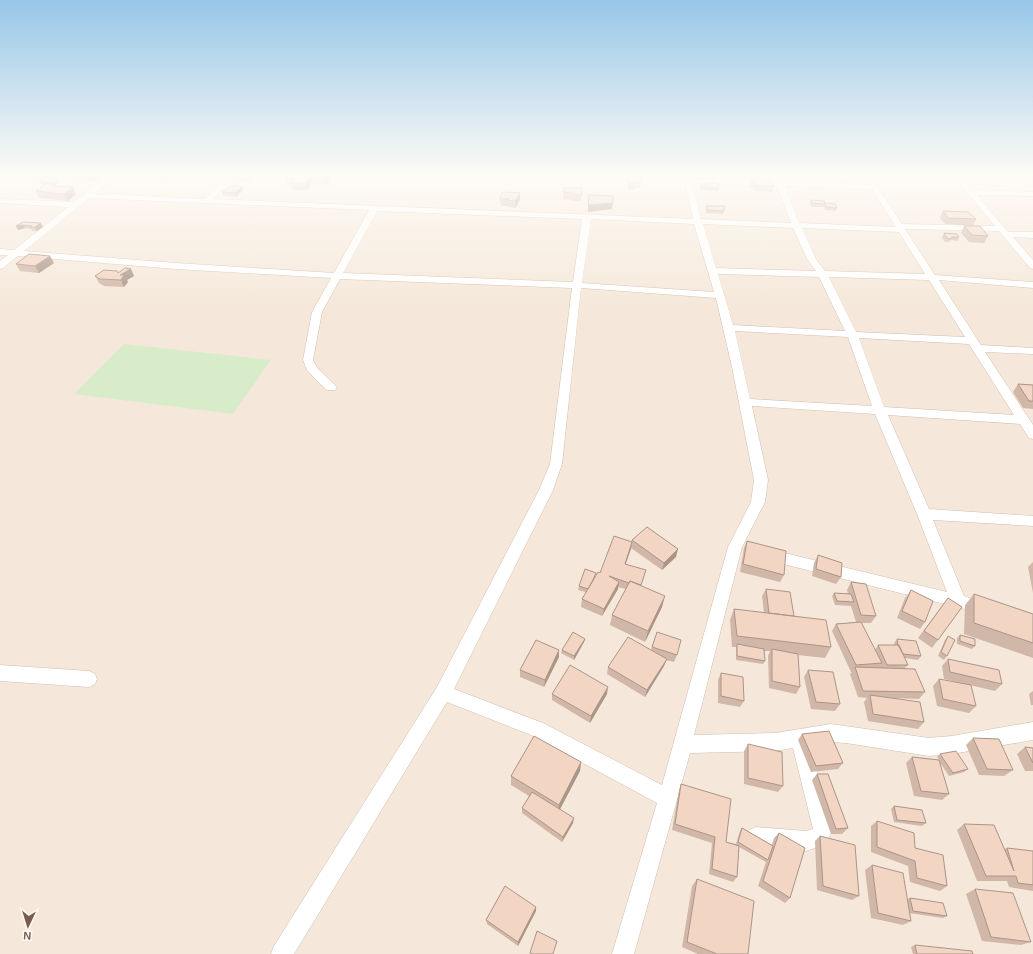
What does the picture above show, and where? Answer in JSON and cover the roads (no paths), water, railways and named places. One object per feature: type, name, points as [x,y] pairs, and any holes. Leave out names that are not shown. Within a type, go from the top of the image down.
[{"type":"street","points":[[0,266],[60,219]]},
{"type":"street","points":[[331,387],[316,374],[308,360],[316,312],[369,219]]},
{"type":"street","points":[[282,954],[443,693],[531,522],[556,464],[577,285],[587,219]]},
{"type":"street","points":[[634,219],[1003,232],[1033,235]]},
{"type":"street","points":[[623,954],[683,744],[735,547],[758,502],[760,493],[761,480],[746,402],[729,328],[697,219]]},
{"type":"street","points":[[794,219],[812,259],[822,273],[852,334],[880,410],[924,514],[958,601]]},
{"type":"street","points":[[895,219],[975,344],[1026,417],[1033,434]]},
{"type":"street","points":[[992,219],[1033,266]]},
{"type":"street","points":[[0,252],[176,266],[337,276],[577,285],[719,295]]},
{"type":"street","points":[[712,271],[931,277],[1033,284]]},
{"type":"street","points":[[729,328],[852,334],[975,344],[1033,351]]},
{"type":"street","points":[[746,402],[1026,417]]},
{"type":"street","points":[[924,514],[1033,521]]},
{"type":"street","points":[[735,547],[981,607]]},
{"type":"street","points":[[0,673],[89,678]]},
{"type":"street","points":[[443,693],[537,729],[667,798]]},
{"type":"street","points":[[683,744],[751,744],[775,742],[824,734],[846,734],[929,747],[952,745],[1033,731]]},
{"type":"street","points":[[756,838],[806,841],[819,837],[822,829],[814,790],[800,738]]}]
